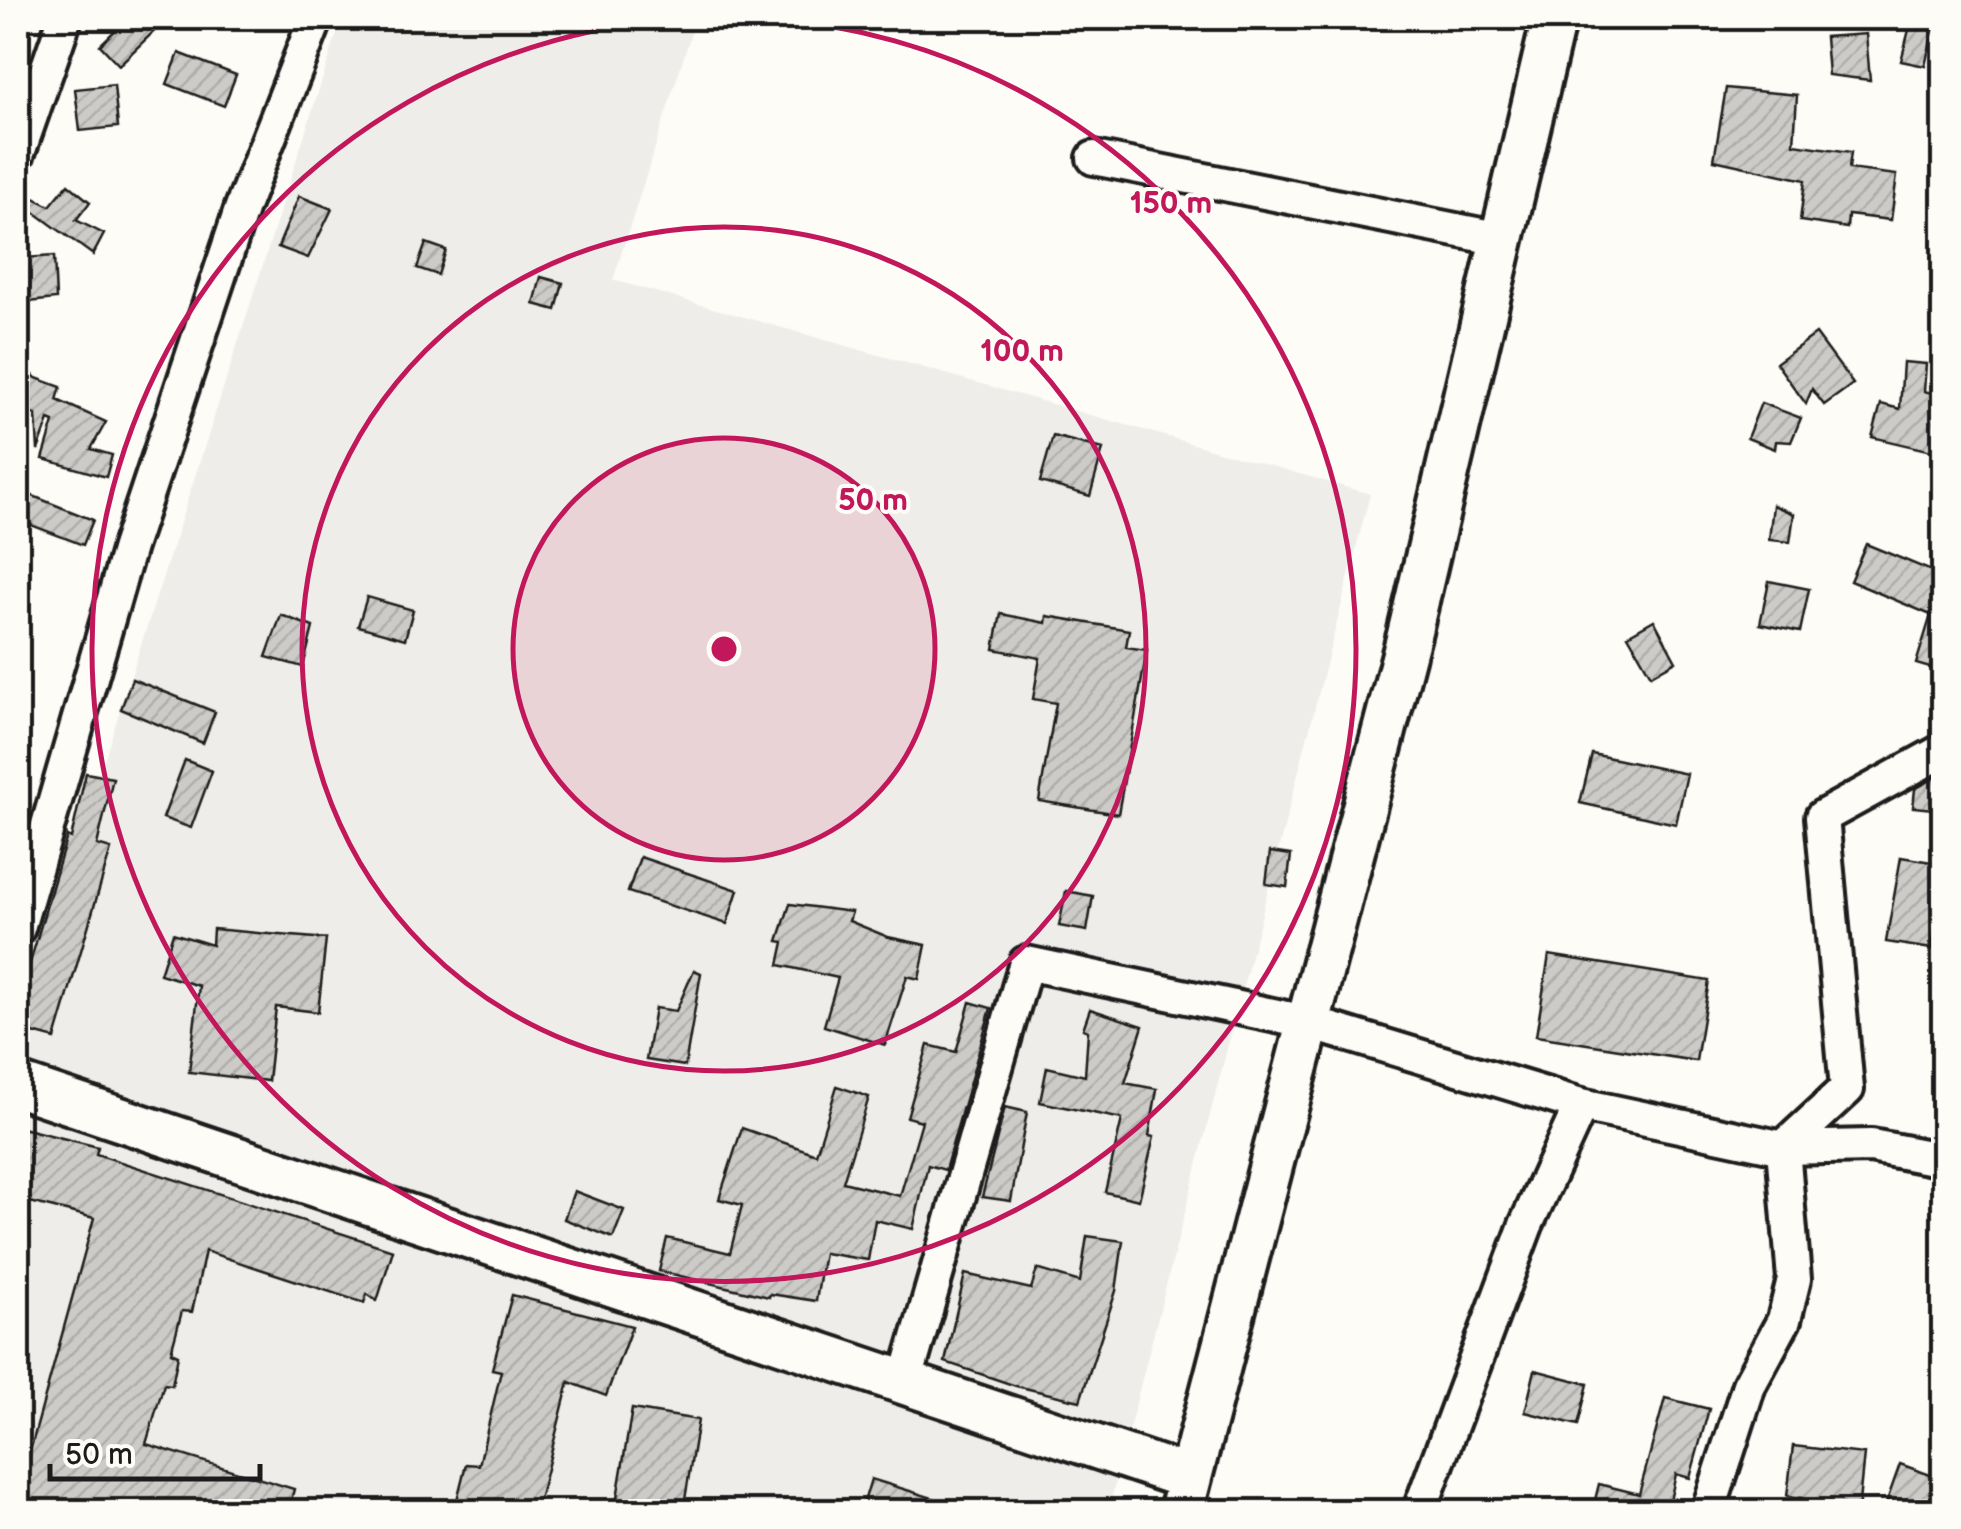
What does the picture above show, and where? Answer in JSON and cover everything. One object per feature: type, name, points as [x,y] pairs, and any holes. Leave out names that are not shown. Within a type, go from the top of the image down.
[{"type":"street","points":[[18,152],[66,18]]},
{"type":"street","points":[[18,928],[128,547],[242,207],[316,18]]},
{"type":"street","points":[[18,1085],[905,1383],[1185,1495],[1409,634],[1554,18]]},
{"type":"street","points":[[1094,158],[1502,240]]},
{"type":"street","points":[[1784,1148],[1847,1089],[1822,817],[1944,750]]},
{"type":"street","points":[[905,1383],[1026,963],[1310,1022],[1580,1104],[1784,1148],[1870,1146],[1944,1160]]},
{"type":"street","points":[[1419,1512],[1526,1224],[1580,1104]]},
{"type":"street","points":[[1708,1512],[1749,1385],[1784,1320],[1794,1278],[1784,1148]]},
{"type":"shaded area","points":[[342,18],[696,18],[613,280],[1370,494],[1108,1511],[18,1512],[18,1029]]},
{"type":"building","points":[[128,18],[168,18],[119,65],[100,45]]},
{"type":"building","points":[[1912,18],[1936,18],[1925,66],[1901,61]]},
{"type":"building","points":[[1866,34],[1870,80],[1828,75],[1825,37]]},
{"type":"building","points":[[179,53],[236,75],[224,106],[167,84]]},
{"type":"building","points":[[114,85],[118,127],[80,131],[75,89]]},
{"type":"building","points":[[1726,88],[1797,95],[1794,144],[1851,152],[1849,169],[1897,175],[1891,220],[1848,215],[1847,228],[1800,221],[1805,180],[1714,160]]},
{"type":"building","points":[[68,184],[90,202],[76,220],[104,234],[93,255],[23,204],[28,195],[50,206]]},
{"type":"building","points":[[299,196],[332,209],[308,258],[278,247]]},
{"type":"building","points":[[426,243],[446,250],[438,275],[417,268]]},
{"type":"building","points":[[54,256],[56,299],[28,302],[25,258]]},
{"type":"building","points":[[541,277],[563,283],[556,310],[534,304]]},
{"type":"building","points":[[1816,334],[1853,384],[1824,405],[1812,389],[1806,404],[1776,363]]},
{"type":"building","points":[[18,358],[36,378],[61,387],[57,400],[106,422],[91,449],[112,455],[106,477],[43,459],[54,422],[49,420],[38,450],[36,415],[18,408]]},
{"type":"building","points":[[1903,362],[1926,364],[1924,391],[1944,396],[1944,454],[1872,437],[1881,404],[1900,409]]},
{"type":"building","points":[[1761,403],[1801,418],[1791,442],[1776,441],[1775,449],[1747,438]]},
{"type":"building","points":[[1053,436],[1103,449],[1090,496],[1040,482]]},
{"type":"building","points":[[18,490],[93,520],[83,545],[18,520]]},
{"type":"building","points":[[1773,505],[1794,514],[1790,542],[1769,540]]},
{"type":"building","points":[[1866,544],[1944,576],[1944,672],[1916,664],[1931,615],[1850,581]]},
{"type":"building","points":[[1769,581],[1809,589],[1800,632],[1760,624]]},
{"type":"building","points":[[367,597],[413,610],[405,639],[358,626]]},
{"type":"building","points":[[1001,614],[1046,623],[1047,616],[1129,630],[1126,647],[1147,650],[1118,814],[1039,801],[1056,703],[1033,699],[1040,658],[994,649]]},
{"type":"building","points":[[281,615],[313,627],[303,667],[266,657]]},
{"type":"building","points":[[1654,620],[1676,661],[1651,675],[1628,635]]},
{"type":"building","points":[[132,679],[215,712],[203,743],[121,709]]},
{"type":"building","points":[[1592,754],[1687,774],[1676,824],[1580,803]]},
{"type":"building","points":[[185,760],[212,771],[191,828],[163,818]]},
{"type":"building","points":[[86,773],[113,778],[97,845],[111,849],[55,1039],[18,1029],[18,1004],[67,836],[71,838]]},
{"type":"building","points":[[1944,773],[1944,810],[1913,807],[1915,789]]},
{"type":"building","points":[[1270,852],[1291,855],[1287,887],[1266,884]]},
{"type":"building","points":[[640,857],[738,890],[727,924],[628,892]]},
{"type":"building","points":[[1901,857],[1944,864],[1932,949],[1886,942]]},
{"type":"building","points":[[1066,891],[1093,896],[1087,931],[1059,926]]},
{"type":"building","points":[[790,904],[852,912],[849,921],[888,937],[926,945],[919,979],[907,976],[885,1045],[824,1026],[838,978],[779,965],[784,942],[778,941]]},
{"type":"building","points":[[213,929],[326,939],[318,1012],[276,1007],[268,1081],[189,1072],[199,986],[160,974],[173,933],[212,945]]},
{"type":"building","points":[[1549,955],[1709,981],[1696,1061],[1536,1036]]},
{"type":"building","points":[[694,970],[701,973],[685,1066],[646,1060],[655,1008],[676,1011]]},
{"type":"building","points":[[970,1002],[991,1008],[945,1170],[928,1165],[913,1229],[875,1220],[868,1260],[824,1253],[816,1301],[770,1294],[769,1297],[659,1271],[667,1238],[730,1253],[742,1205],[719,1199],[742,1128],[816,1154],[837,1086],[869,1097],[843,1182],[900,1196],[922,1121],[907,1117],[928,1045],[956,1052]]},
{"type":"building","points":[[1090,1009],[1143,1026],[1125,1083],[1157,1089],[1149,1136],[1154,1137],[1139,1200],[1105,1192],[1122,1119],[1040,1102],[1047,1067],[1085,1076],[1088,1031],[1083,1029]]},
{"type":"building","points":[[1005,1107],[1027,1112],[1011,1201],[982,1197]]},
{"type":"building","points":[[18,1127],[98,1147],[96,1154],[393,1250],[377,1301],[367,1294],[364,1303],[205,1251],[192,1312],[182,1311],[171,1352],[178,1355],[172,1385],[164,1384],[146,1444],[294,1489],[288,1512],[18,1512],[18,1495],[94,1218],[18,1199]]},
{"type":"building","points":[[574,1191],[624,1210],[613,1238],[564,1219]]},
{"type":"building","points":[[1087,1236],[1123,1241],[1116,1291],[1080,1401],[1016,1386],[945,1362],[965,1274],[1031,1289],[1037,1269],[1080,1282]]},
{"type":"building","points":[[512,1295],[632,1326],[606,1396],[569,1382],[536,1512],[454,1512],[466,1464],[479,1465],[501,1371],[492,1369]]},
{"type":"building","points":[[1535,1370],[1588,1384],[1578,1425],[1525,1412]]},
{"type":"building","points":[[1665,1398],[1709,1409],[1690,1478],[1676,1474],[1670,1501],[1676,1503],[1675,1512],[1592,1512],[1599,1484],[1639,1494]]},
{"type":"building","points":[[632,1409],[698,1420],[683,1512],[615,1510]]},
{"type":"building","points":[[1793,1446],[1864,1454],[1858,1512],[1800,1512],[1802,1498],[1787,1496]]},
{"type":"building","points":[[1900,1464],[1944,1480],[1944,1512],[1883,1512]]},
{"type":"building","points":[[871,1479],[959,1506],[958,1512],[861,1512]]}]
